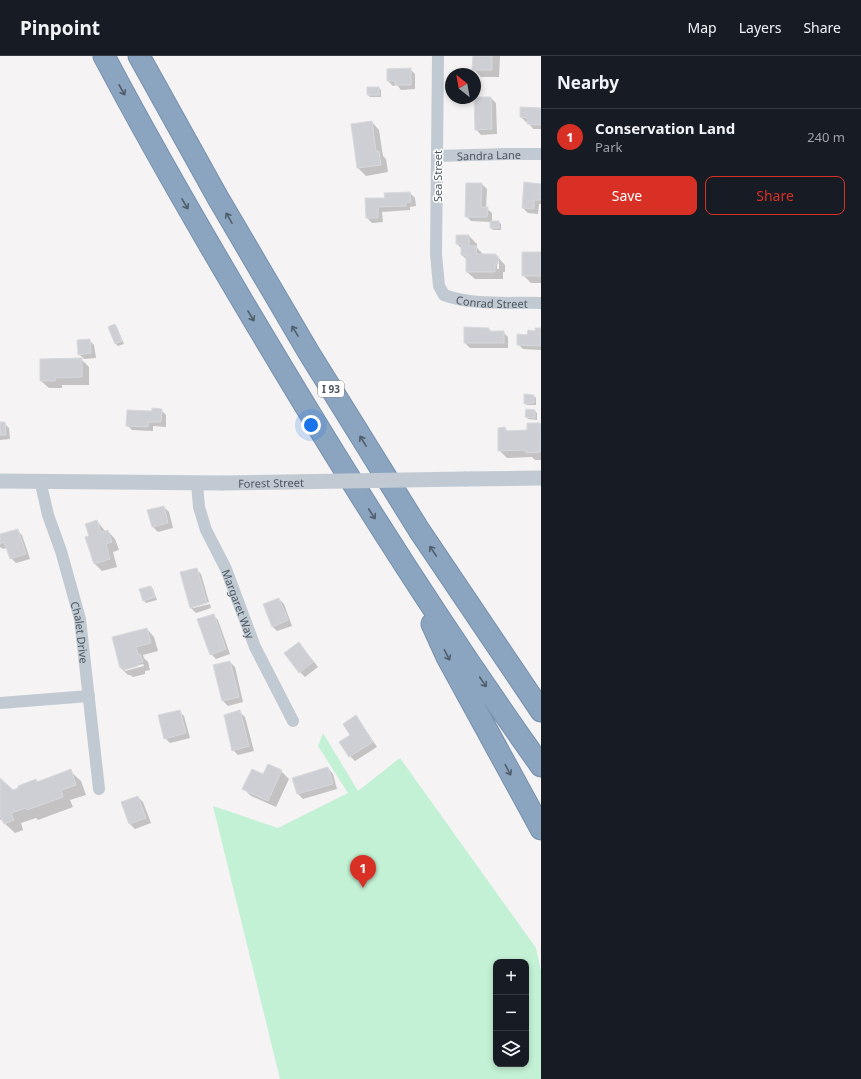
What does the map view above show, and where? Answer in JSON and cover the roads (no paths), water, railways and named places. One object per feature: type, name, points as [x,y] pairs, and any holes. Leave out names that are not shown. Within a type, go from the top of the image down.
[{"type":"highway","name":"I 93","points":[[104,56],[218,262],[318,428],[476,672],[541,766]]},
{"type":"highway","name":"I 93","points":[[139,56],[218,198],[308,353],[419,530],[541,711]]},
{"type":"highway","points":[[400,556],[447,657],[541,829]]},
{"type":"highway","points":[[446,569],[541,685]]},
{"type":"street","name":"Sea Street","points":[[438,56],[436,254],[438,286],[444,295]]},
{"type":"street","name":"Sandra Lane","points":[[437,156],[541,154]]},
{"type":"street","name":"Conrad Street","points":[[444,295],[456,300],[466,301],[541,303]]},
{"type":"street","name":"Forest Street","points":[[0,481],[40,480],[222,483],[541,478]]},
{"type":"street","name":"Chalet Drive","points":[[40,480],[48,515],[61,551],[80,619],[99,789]]},
{"type":"street","name":"Margaret Way","points":[[197,483],[199,507],[206,530],[226,569],[255,647],[293,721]]},
{"type":"street","points":[[0,703],[89,696]]},
{"type":"place","name":"Conservation Land","points":[[363,888]]}]
